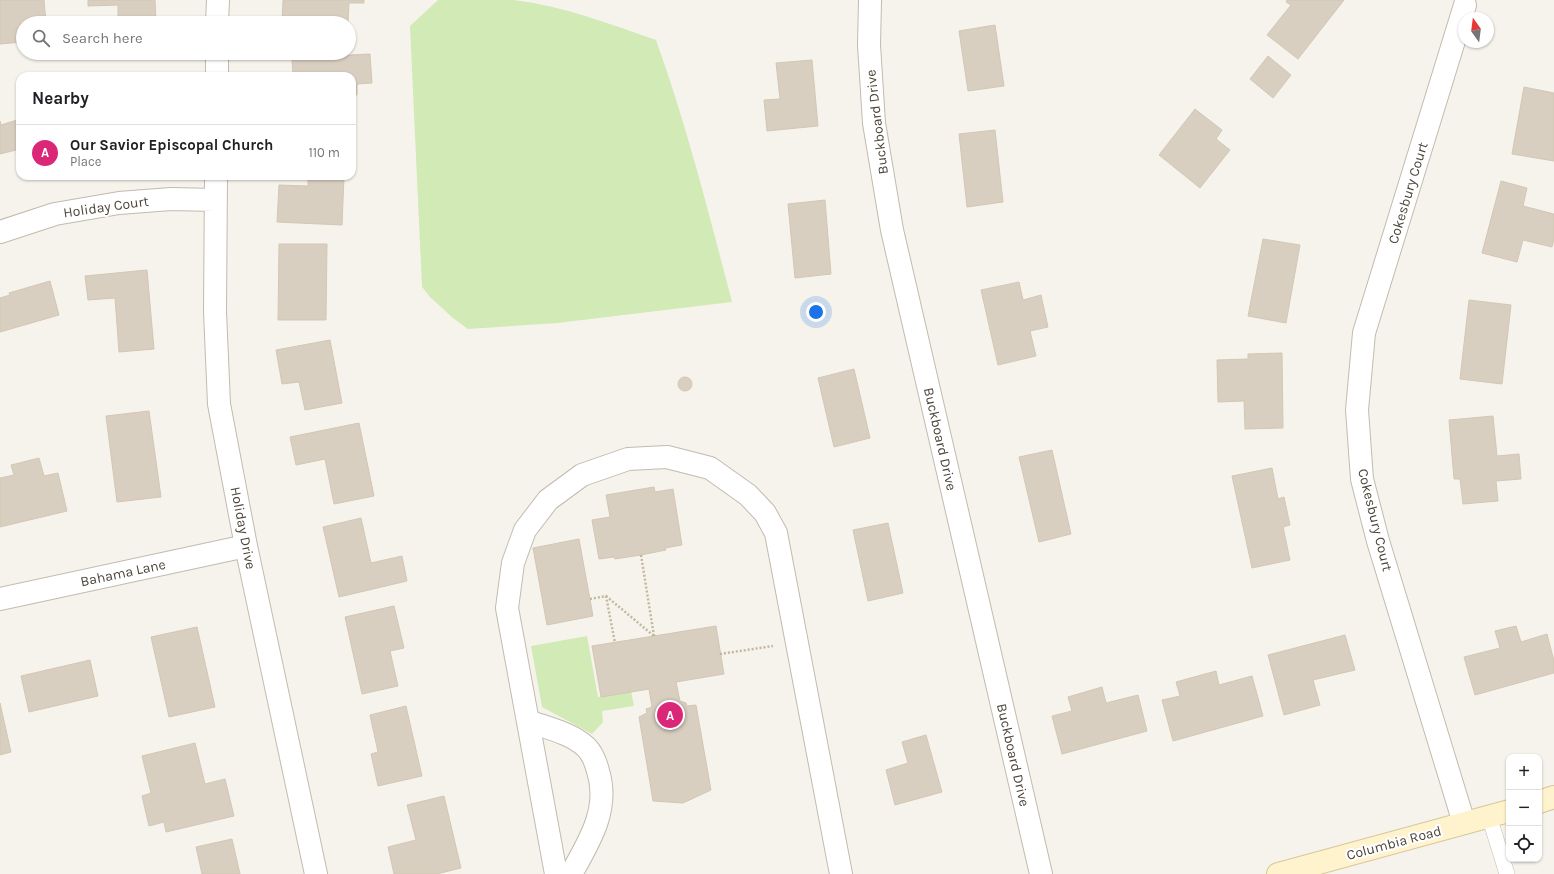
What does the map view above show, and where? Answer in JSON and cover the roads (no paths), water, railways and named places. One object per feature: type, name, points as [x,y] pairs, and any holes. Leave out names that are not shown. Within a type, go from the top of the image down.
[{"type":"main road","points":[[1542,801],[1554,798]]},
{"type":"main road","name":"Columbia Road","points":[[1278,874],[1499,813]]},
{"type":"street","points":[[217,16],[218,0]]},
{"type":"street","name":"Buckboard Drive","points":[[870,0],[869,45],[874,123],[892,230],[1041,874]]},
{"type":"street","name":"Cokesbury Court","points":[[1464,823],[1380,549],[1367,500],[1362,479],[1357,410],[1364,333],[1465,5]]},
{"type":"street","points":[[217,60],[217,72]]},
{"type":"street","name":"Holiday Drive","points":[[216,180],[215,312],[219,404],[246,546],[316,874]]},
{"type":"street","name":"Holiday Court","points":[[0,232],[55,214],[119,203],[171,199],[216,200]]},
{"type":"street","points":[[556,874],[507,608],[513,563],[525,530],[548,500],[582,475],[628,459],[667,457],[710,468],[748,495],[765,513],[776,533],[798,642],[841,874]]},
{"type":"street","name":"Bahama Lane","points":[[0,599],[246,546]]},
{"type":"street","points":[[528,721],[568,735],[586,747],[595,761],[599,774],[602,789],[602,807],[588,844],[571,874]]},
{"type":"lane","points":[[1499,813],[1507,874]]},
{"type":"place","name":"Our Savior Episcopal Church","points":[[670,715]]}]
